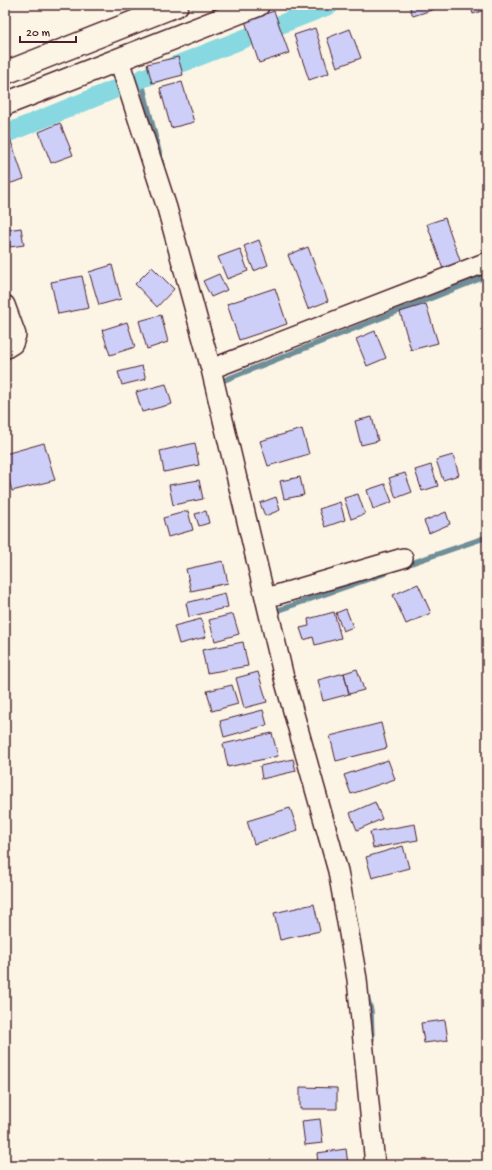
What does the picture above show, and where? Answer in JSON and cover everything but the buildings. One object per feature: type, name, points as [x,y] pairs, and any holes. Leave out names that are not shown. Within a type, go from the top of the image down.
[{"type":"highway","points":[[5,73],[178,5]]},
{"type":"highway","points":[[5,104],[258,5]]},
{"type":"highway","points":[[52,54],[65,81]]},
{"type":"street","points":[[119,60],[167,208],[211,369],[285,682],[338,871],[357,979],[375,1165]]},
{"type":"street","points":[[211,369],[487,262]]},
{"type":"street","points":[[5,305],[16,335],[13,344],[5,349]]},
{"type":"street","points":[[266,598],[403,558]]},
{"type":"waterway","points":[[141,79],[330,5]]},
{"type":"waterway","points":[[141,79],[162,164]]},
{"type":"waterway","points":[[5,134],[113,90]]},
{"type":"waterway","points":[[217,383],[487,276]]},
{"type":"waterway","points":[[403,566],[487,537]]},
{"type":"waterway","points":[[273,614],[273,612],[386,573]]},
{"type":"waterway","points":[[367,996],[371,1011],[372,1039]]}]
